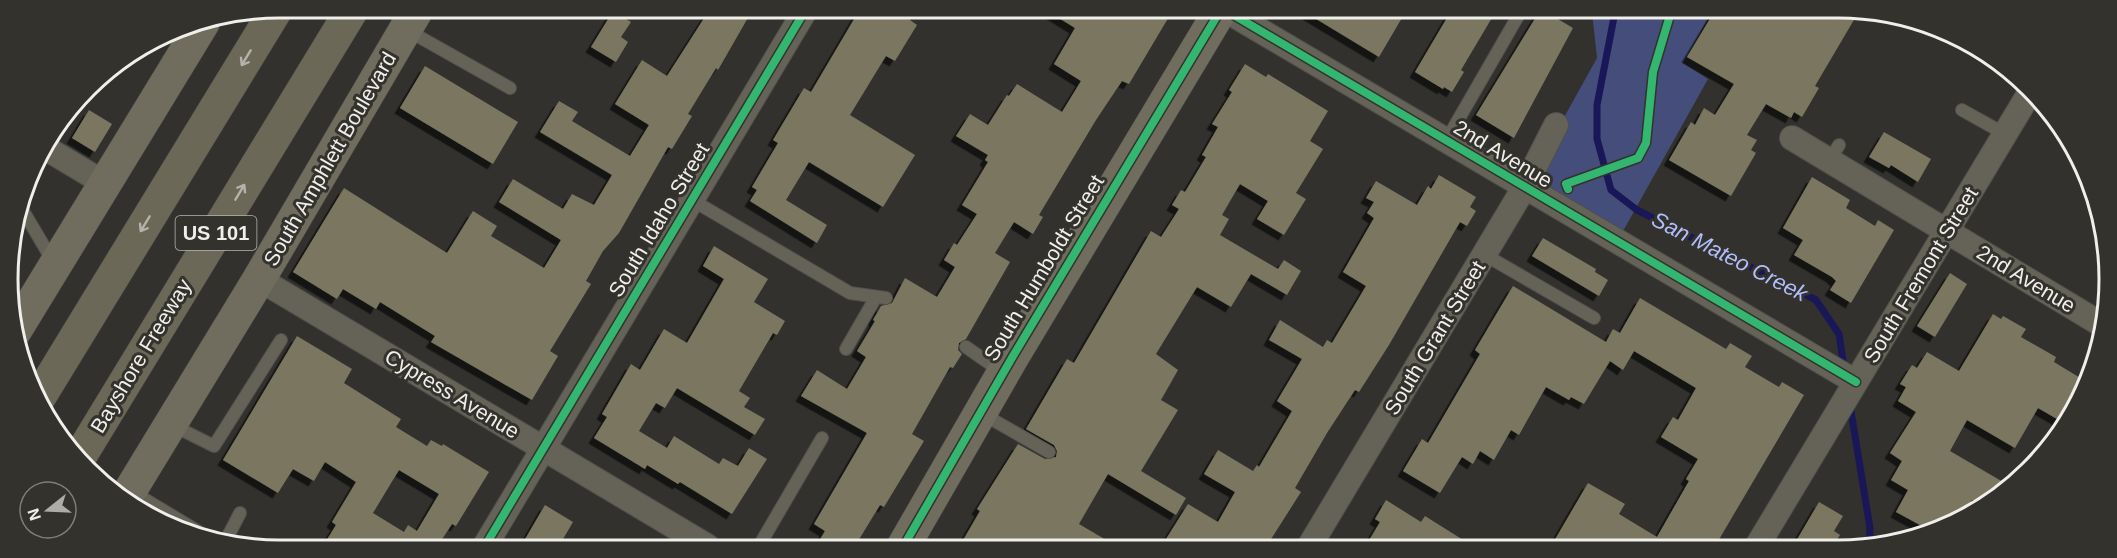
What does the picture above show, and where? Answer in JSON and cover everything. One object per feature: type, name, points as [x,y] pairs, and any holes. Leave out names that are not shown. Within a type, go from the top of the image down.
[{"type":"highway","name":"US 101","points":[[43,390],[271,18]]},
{"type":"highway","name":"Bayshore Freeway","points":[[83,451],[347,18]]},
{"type":"street","name":"South Idaho Street","points":[[489,540],[801,18]]},
{"type":"street","name":"South Humboldt Street","points":[[906,540],[1003,373],[1215,18]]},
{"type":"street","name":"2nd Avenue","points":[[1240,18],[1524,188],[1825,364],[1861,373]]},
{"type":"street","name":"South Amphlett Boulevard","points":[[129,493],[259,279],[412,19]]},
{"type":"street","points":[[21,320],[197,31]]},
{"type":"street","name":"South Fremont Street","points":[[1761,540],[2027,98]]},
{"type":"street","name":"South Grant Street","points":[[1313,540],[1485,255],[1524,188],[1556,125]]},
{"type":"street","name":"2nd Avenue","points":[[1792,138],[1834,153],[1947,232],[2096,321]]},
{"type":"street","points":[[54,146],[104,183]]},
{"type":"street","name":"Cypress Avenue","points":[[259,279],[697,540]]},
{"type":"lane","points":[[1446,141],[1517,18]]},
{"type":"lane","points":[[412,19],[510,88]]},
{"type":"lane","points":[[1962,110],[2005,134]]},
{"type":"lane","points":[[692,200],[850,293],[881,298],[846,349]]},
{"type":"lane","points":[[26,216],[55,264]]},
{"type":"lane","points":[[1485,255],[1594,318]]},
{"type":"lane","points":[[171,424],[214,446],[280,340]]},
{"type":"lane","points":[[966,347],[1003,373]]},
{"type":"lane","points":[[980,413],[1049,452]]},
{"type":"lane","points":[[762,540],[822,438]]},
{"type":"lane","points":[[229,535],[240,513]]},
{"type":"shaded area","points":[[1593,18],[1709,18],[1683,63],[1708,79],[1622,233],[1532,175],[1597,58]]},
{"type":"building","points":[[609,18],[624,18],[631,22],[621,37],[628,42],[616,62],[591,47]]},
{"type":"building","points":[[704,18],[748,18],[718,70],[716,68],[688,114],[692,116],[672,149],[668,147],[619,233],[603,251],[586,281],[591,284],[550,351],[558,356],[532,400],[431,342],[435,336],[380,302],[376,309],[343,289],[337,299],[293,272],[344,188],[447,253],[473,211],[497,226],[491,236],[544,268],[561,240],[499,202],[513,179],[563,209],[572,194],[594,205],[612,175],[540,132],[559,101],[578,112],[572,121],[630,156],[649,125],[615,104],[642,60],[667,76]]},
{"type":"building","points":[[855,18],[911,18],[910,20],[917,25],[895,61],[886,56],[850,115],[915,155],[883,207],[809,162],[786,200],[827,225],[817,243],[750,201],[757,190],[752,187],[778,143],[773,140],[804,88],[811,92]]},
{"type":"building","points":[[1059,18],[1168,18],[1129,84],[1122,81],[1096,120],[1039,215],[1043,217],[1033,234],[1014,222],[995,253],[1010,262],[966,339],[959,343],[958,350],[962,354],[953,368],[950,367],[912,434],[924,441],[884,507],[880,505],[859,540],[820,540],[825,531],[814,524],[867,433],[801,396],[817,370],[847,389],[866,357],[857,351],[875,321],[873,320],[881,306],[892,303],[905,278],[937,297],[955,267],[944,260],[954,243],[957,245],[977,214],[962,205],[988,162],[985,160],[988,155],[956,136],[970,114],[988,125],[1007,95],[1009,96],[1017,84],[1062,112],[1081,81],[1054,64],[1075,28]]},
{"type":"building","points":[[1315,18],[1402,18],[1379,57]]},
{"type":"building","points":[[1447,18],[1492,18],[1461,70],[1464,72],[1452,92],[1415,72]]},
{"type":"building","points":[[1535,18],[1556,18],[1573,28],[1514,138],[1476,115]]},
{"type":"building","points":[[1710,18],[1854,19],[1815,86],[1819,88],[1802,117],[1794,112],[1791,118],[1766,104],[1747,135],[1757,140],[1751,150],[1756,153],[1731,196],[1669,160],[1691,122],[1695,125],[1704,108],[1715,115],[1734,84],[1687,57]]},
{"type":"building","points":[[1245,64],[1266,77],[1268,74],[1328,111],[1310,141],[1323,149],[1296,193],[1306,199],[1284,235],[1257,219],[1268,201],[1240,184],[1222,215],[1229,219],[1220,235],[1278,269],[1284,260],[1301,271],[1287,295],[1251,274],[1231,307],[1197,287],[1156,354],[1178,370],[1161,400],[1178,410],[1141,471],[1186,498],[1176,515],[1108,474],[1079,524],[1106,540],[963,540],[980,511],[977,509],[1018,444],[1045,459],[1056,457],[1057,451],[1054,445],[1026,429],[1067,359],[1074,363],[1151,231],[1161,237],[1179,209],[1172,205],[1181,190],[1185,192],[1206,157],[1202,155],[1218,127],[1212,124],[1232,92],[1229,90]]},
{"type":"building","points":[[425,66],[518,122],[493,164],[400,108]]},
{"type":"building","points":[[89,110],[112,124],[95,152],[72,138]]},
{"type":"building","points":[[1884,132],[1931,159],[1918,182],[1891,165],[1889,168],[1869,157]]},
{"type":"building","points":[[1439,175],[1476,197],[1470,207],[1476,211],[1467,226],[1460,222],[1389,345],[1359,392],[1355,390],[1327,433],[1295,488],[1301,492],[1270,540],[1165,540],[1188,504],[1218,522],[1235,492],[1204,474],[1218,450],[1253,471],[1257,465],[1259,467],[1292,411],[1277,401],[1302,359],[1269,340],[1280,320],[1323,347],[1327,340],[1332,343],[1366,286],[1343,272],[1374,218],[1367,213],[1374,202],[1366,198],[1376,181],[1417,205],[1428,186],[1431,189]]},
{"type":"building","points":[[1812,177],[1850,200],[1846,208],[1875,226],[1878,220],[1894,230],[1851,303],[1830,290],[1836,281],[1832,277],[1794,255],[1803,240],[1783,228]]},
{"type":"building","points":[[1543,238],[1596,269],[1595,272],[1608,280],[1599,296],[1532,256]]},
{"type":"building","points":[[714,246],[768,279],[754,302],[785,321],[777,335],[773,333],[739,391],[750,398],[744,407],[765,419],[755,435],[677,388],[665,408],[656,403],[639,431],[667,448],[674,436],[719,464],[723,458],[738,466],[749,448],[767,459],[732,514],[680,482],[678,484],[647,465],[645,469],[594,438],[607,417],[602,414],[631,364],[640,370],[664,329],[687,343],[724,279],[703,266]]},
{"type":"building","points":[[1950,273],[1967,284],[1935,337],[1917,326]]},
{"type":"building","points":[[1513,286],[1606,342],[1613,329],[1620,333],[1640,298],[1726,349],[1730,343],[1752,356],[1745,367],[1779,387],[1782,382],[1804,395],[1719,540],[1555,540],[1588,483],[1625,504],[1619,514],[1657,537],[1689,481],[1686,479],[1698,459],[1661,437],[1673,417],[1678,420],[1696,388],[1634,351],[1623,370],[1610,361],[1584,404],[1571,397],[1569,400],[1546,387],[1519,435],[1511,430],[1494,460],[1480,451],[1473,464],[1462,457],[1440,493],[1403,471],[1422,439],[1428,443],[1480,354],[1475,350]]},
{"type":"building","points":[[1993,314],[2001,319],[2003,316],[2026,329],[2021,337],[2056,357],[2054,362],[2080,377],[2058,419],[2038,408],[2015,448],[1967,420],[1950,451],[2002,482],[1983,496],[1974,501],[1972,500],[1968,505],[1922,526],[1896,512],[1908,490],[1891,480],[1902,461],[1890,453],[1916,412],[1898,401],[1906,387],[1900,384],[1912,365],[1917,368],[1927,352],[1959,371]]},
{"type":"building","points":[[297,336],[352,369],[344,383],[401,419],[396,427],[427,446],[431,440],[442,446],[443,444],[489,472],[456,526],[452,524],[442,540],[327,540],[336,525],[332,522],[356,482],[325,462],[314,481],[293,469],[278,493],[223,460]],"holes":[[[399,470],[439,494],[417,531],[408,525],[404,532],[373,513]]]},
{"type":"building","points":[[1386,500],[1421,522],[1425,516],[1463,540],[1369,540],[1380,522],[1375,519]]},
{"type":"building","points":[[1819,502],[1843,516],[1834,531],[1840,535],[1837,540],[1797,540]]},
{"type":"building","points":[[545,505],[573,522],[562,540],[525,540]]},
{"type":"waterway","name":"San Mateo Creek","points":[[1614,18],[1597,105],[1597,139],[1611,190],[1637,210],[1816,300],[1839,334],[1844,368]]},
{"type":"waterway","name":"San Mateo Creek","points":[[1850,405],[1870,528],[1869,538]]},
{"type":"cycle path","points":[[489,540],[801,18]]},
{"type":"cycle path","points":[[907,540],[1013,356],[1216,18]]},
{"type":"cycle path","points":[[1239,18],[1856,382]]},
{"type":"cycle path","points":[[1568,189],[1566,184],[1638,158],[1646,143],[1653,72],[1669,18]]}]
